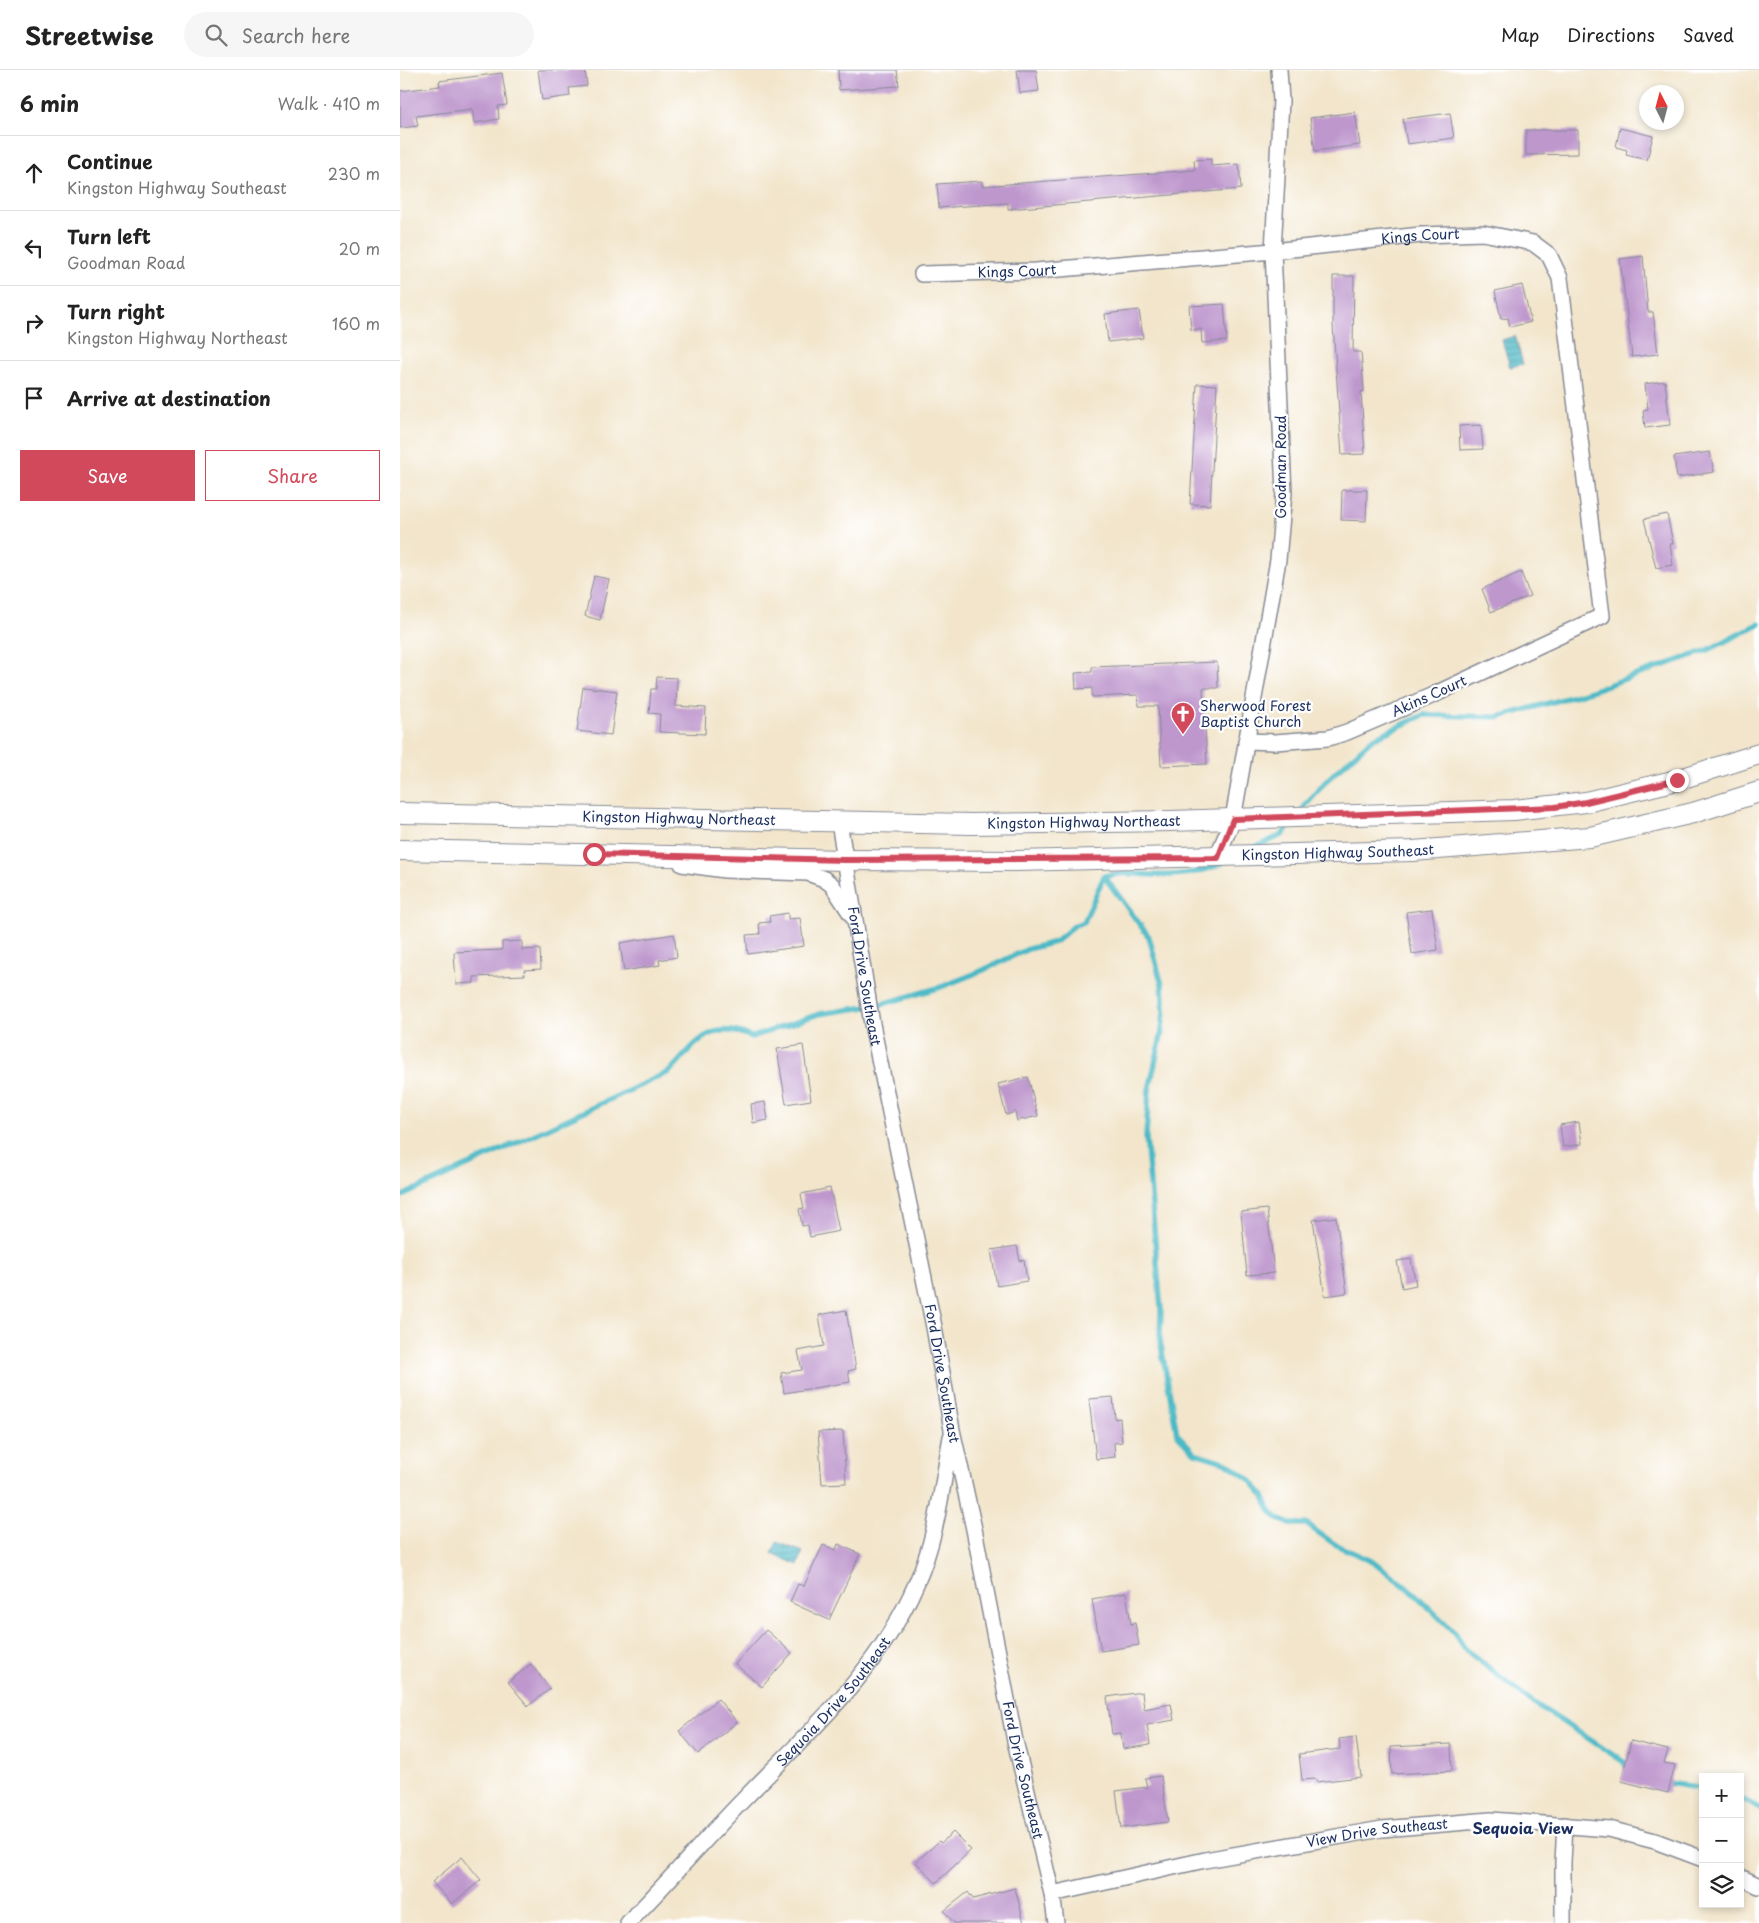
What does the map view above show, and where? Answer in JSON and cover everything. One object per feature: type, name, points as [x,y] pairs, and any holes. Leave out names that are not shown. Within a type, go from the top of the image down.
[{"type":"main road","name":"Kingston Highway Northeast","points":[[400,813],[971,824],[1233,819],[1555,807],[1586,802],[1668,782],[1759,754]]},
{"type":"main road","name":"Kingston Highway Southeast","points":[[400,850],[845,860],[1218,858],[1413,851],[1590,837],[1693,813],[1759,792]]},
{"type":"street","name":"Goodman Road","points":[[1218,858],[1233,819],[1278,560],[1284,493],[1273,251],[1281,101],[1279,70]]},
{"type":"street","name":"Kings Court","points":[[922,274],[1036,270],[1273,251],[1421,235],[1483,233],[1533,243],[1549,254],[1560,278],[1602,616]]},
{"type":"street","name":"Akins Court","points":[[1246,741],[1328,738],[1347,732],[1431,696],[1602,616]]},
{"type":"street","name":"Ford Drive Southeast","points":[[839,822],[872,1024],[934,1327],[952,1430],[974,1529],[1015,1741],[1052,1894],[1056,1923]]},
{"type":"street","points":[[623,855],[725,870],[808,873],[824,879],[832,885],[856,923]]},
{"type":"street","name":"Sequoia Drive Southeast","points":[[628,1923],[744,1799],[826,1716],[870,1666],[897,1622],[917,1584],[933,1538],[952,1430]]},
{"type":"street","name":"View Drive Southeast","points":[[1052,1894],[1205,1860],[1382,1829],[1491,1820],[1609,1829],[1655,1841],[1699,1858]]},
{"type":"street","points":[[1563,1923],[1565,1825]]},
{"type":"street","points":[[1744,1879],[1759,1886]]},
{"type":"water","points":[[1515,336],[1523,364],[1510,367],[1502,340]]},
{"type":"water","points":[[777,1542],[803,1552],[798,1565],[772,1554]]},
{"type":"building","points":[[538,70],[585,70],[587,86],[569,88],[570,96],[542,100]]},
{"type":"building","points":[[838,70],[897,70],[899,86],[839,90]]},
{"type":"building","points":[[1017,70],[1036,70],[1039,91],[1020,93]]},
{"type":"building","points":[[502,73],[507,105],[498,106],[499,119],[474,123],[472,109],[416,116],[418,126],[400,128],[400,91],[440,86],[439,81]]},
{"type":"building","points":[[1355,112],[1360,145],[1315,151],[1310,118]]},
{"type":"building","points":[[1450,113],[1454,138],[1407,144],[1403,119]]},
{"type":"building","points":[[1620,128],[1653,136],[1647,160],[1626,155],[1627,150],[1616,147]]},
{"type":"building","points":[[1526,130],[1578,130],[1578,154],[1526,155]]},
{"type":"building","points":[[1211,159],[1211,166],[1239,164],[1241,189],[1008,209],[1008,203],[939,208],[937,184],[982,181],[982,186],[1195,170],[1194,160]]},
{"type":"building","points":[[1643,256],[1648,312],[1653,312],[1658,354],[1632,357],[1620,259]]},
{"type":"building","points":[[1333,276],[1354,276],[1353,352],[1361,352],[1364,391],[1361,392],[1365,454],[1342,455],[1333,325]]},
{"type":"building","points":[[1522,285],[1531,322],[1510,327],[1508,318],[1501,319],[1495,291]]},
{"type":"building","points":[[1224,304],[1227,341],[1202,343],[1201,329],[1191,330],[1189,306]]},
{"type":"building","points":[[1139,310],[1143,338],[1108,342],[1105,314]]},
{"type":"building","points":[[1665,381],[1670,425],[1645,428],[1643,410],[1648,409],[1645,384]]},
{"type":"building","points":[[1197,384],[1217,385],[1210,505],[1190,504]]},
{"type":"building","points":[[1481,425],[1483,449],[1460,450],[1459,426]]},
{"type":"building","points":[[1710,452],[1714,472],[1677,478],[1674,457]]},
{"type":"building","points":[[1342,490],[1367,490],[1366,521],[1341,520]]},
{"type":"building","points":[[1667,514],[1673,544],[1670,544],[1673,565],[1656,568],[1644,519]]},
{"type":"building","points":[[1521,572],[1530,596],[1491,612],[1482,589]]},
{"type":"building","points":[[594,576],[609,579],[600,620],[585,616]]},
{"type":"building","name":"Sherwood Forest Baptist Church","points":[[1217,662],[1218,688],[1203,688],[1207,764],[1161,766],[1158,706],[1139,706],[1138,695],[1092,697],[1092,688],[1076,689],[1075,673],[1092,672],[1092,667]]},
{"type":"building","points":[[657,677],[677,678],[676,706],[706,708],[705,734],[659,732],[660,714],[649,713],[651,689],[656,689]]},
{"type":"building","points":[[583,687],[617,691],[611,735],[577,731]]},
{"type":"building","points":[[1432,909],[1438,950],[1412,954],[1406,912]]},
{"type":"building","points":[[788,913],[788,919],[800,918],[804,946],[748,954],[746,935],[760,934],[759,923],[770,922],[769,916]]},
{"type":"building","points":[[674,934],[677,957],[659,960],[660,965],[624,971],[620,943]]},
{"type":"building","points":[[522,941],[522,950],[540,949],[541,969],[524,970],[525,975],[474,977],[474,983],[456,984],[454,952],[502,950],[502,942]]},
{"type":"building","points":[[803,1045],[811,1100],[786,1104],[777,1049]]},
{"type":"building","points":[[1028,1077],[1038,1116],[1017,1121],[1015,1112],[1006,1115],[998,1084]]},
{"type":"building","points":[[765,1102],[768,1120],[753,1123],[751,1104]]},
{"type":"building","points":[[1579,1122],[1582,1144],[1563,1147],[1560,1125]]},
{"type":"building","points":[[830,1188],[839,1231],[810,1237],[808,1225],[802,1226],[799,1209],[804,1208],[801,1194]]},
{"type":"building","points":[[1267,1209],[1274,1273],[1247,1275],[1241,1212]]},
{"type":"building","points":[[1336,1217],[1347,1293],[1325,1296],[1313,1220]]},
{"type":"building","points":[[1017,1246],[1020,1261],[1024,1260],[1027,1281],[997,1286],[991,1250]]},
{"type":"building","points":[[1411,1259],[1416,1285],[1402,1288],[1397,1261]]},
{"type":"building","points":[[846,1310],[856,1369],[848,1371],[850,1382],[784,1393],[781,1373],[802,1370],[798,1351],[824,1346],[819,1315]]},
{"type":"building","points":[[1113,1397],[1115,1419],[1120,1418],[1122,1442],[1114,1443],[1115,1457],[1096,1459],[1089,1399]]},
{"type":"building","points":[[843,1431],[846,1483],[822,1484],[818,1432]]},
{"type":"building","points":[[838,1544],[860,1554],[829,1620],[790,1602],[798,1584],[804,1586],[823,1545],[836,1550]]},
{"type":"building","points":[[1126,1593],[1131,1624],[1135,1623],[1139,1645],[1101,1651],[1092,1599]]},
{"type":"building","points":[[766,1630],[792,1653],[762,1687],[735,1664]]},
{"type":"building","points":[[531,1664],[550,1689],[528,1706],[508,1682]]},
{"type":"building","points":[[1142,1692],[1144,1709],[1171,1704],[1174,1720],[1147,1725],[1150,1745],[1123,1749],[1121,1733],[1112,1734],[1107,1697]]},
{"type":"building","points":[[718,1699],[737,1722],[698,1754],[679,1731]]},
{"type":"building","points":[[1356,1737],[1361,1777],[1316,1782],[1316,1779],[1302,1780],[1299,1754],[1340,1749],[1339,1739]]},
{"type":"building","points":[[1631,1741],[1668,1750],[1664,1763],[1675,1765],[1668,1793],[1621,1781]]},
{"type":"building","points":[[1451,1744],[1452,1771],[1392,1774],[1391,1747]]},
{"type":"building","points":[[1161,1776],[1168,1822],[1121,1828],[1116,1791],[1147,1787],[1145,1778]]},
{"type":"building","points":[[953,1832],[971,1850],[936,1883],[916,1862],[939,1841],[941,1843]]},
{"type":"building","points":[[462,1857],[481,1880],[452,1904],[432,1882]]},
{"type":"building","points":[[1015,1888],[1024,1923],[954,1923],[944,1911],[968,1892],[973,1899]]},
{"type":"waterway","points":[[1301,811],[1327,780],[1372,739],[1424,715],[1499,717],[1585,693],[1708,650],[1759,624]]},
{"type":"waterway","points":[[1256,847],[1282,835],[1292,822]]},
{"type":"waterway","points":[[1104,876],[1122,874],[1179,875],[1205,870],[1222,863]]},
{"type":"waterway","points":[[1104,876],[1149,937],[1162,985],[1164,1012],[1161,1037],[1149,1090],[1146,1137],[1161,1309],[1160,1340],[1177,1434],[1195,1453],[1227,1463],[1249,1479],[1264,1496],[1269,1509],[1278,1519],[1291,1524],[1306,1524],[1336,1545],[1374,1562],[1414,1593],[1453,1631],[1466,1650],[1531,1701],[1630,1766]]},
{"type":"waterway","points":[[400,1197],[669,1072],[687,1052],[704,1037],[714,1032],[737,1032],[752,1037],[819,1014],[879,1005],[941,987],[1028,949],[1055,942],[1075,925],[1084,922],[1104,876]]},
{"type":"waterway","points":[[1663,1782],[1699,1788]]},
{"type":"waterway","points":[[1744,1800],[1759,1808]]},
{"type":"place","name":"Sherwood Forest Baptist Church","points":[[1183,735]]},
{"type":"district","name":"Sequoia View","points":[[1523,1829]]},
{"type":"route","points":[[594,854],[845,860],[1218,858],[1233,819],[1555,807],[1586,802],[1677,780]]}]
